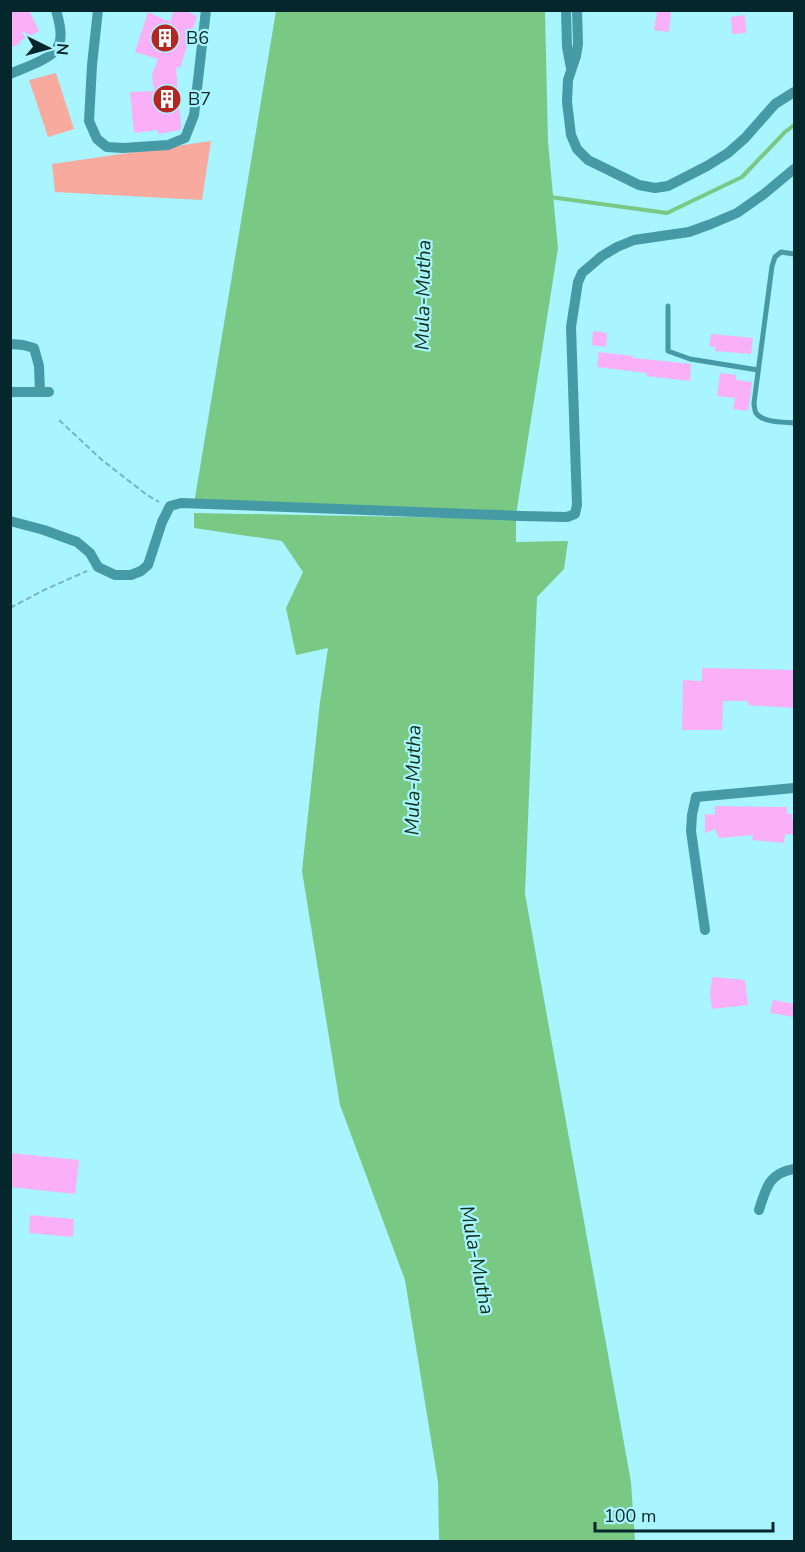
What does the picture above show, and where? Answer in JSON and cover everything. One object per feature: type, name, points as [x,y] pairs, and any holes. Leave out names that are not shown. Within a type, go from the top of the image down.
[{"type":"street","points":[[10,74],[46,58],[58,48],[61,35],[56,10]]},
{"type":"street","points":[[98,10],[89,121],[97,139],[107,147],[123,148],[168,145],[185,138],[194,115],[206,10]]},
{"type":"street","points":[[566,10],[567,47],[571,68]]},
{"type":"street","points":[[577,10],[578,44],[568,80],[567,102],[571,135],[577,149],[588,160],[639,185],[654,188],[668,186],[707,166],[728,153],[745,138],[775,104],[795,92]]},
{"type":"street","points":[[10,521],[77,542],[90,553],[98,567],[115,575],[131,575],[141,572],[148,565],[162,522],[170,506],[181,503],[521,516],[567,517],[575,514],[577,505],[571,327],[578,282],[582,273],[602,256],[634,240],[689,232],[737,213],[795,169]]},
{"type":"street","points":[[10,344],[34,348],[45,392],[10,392]]},
{"type":"street","points":[[705,930],[691,831],[696,797],[795,788]]},
{"type":"street","points":[[759,1210],[765,1190],[772,1178],[783,1171],[795,1169]]},
{"type":"lane","points":[[795,254],[781,252],[775,257],[772,266],[754,403],[756,412],[767,420],[795,423]]},
{"type":"lane","points":[[668,306],[668,351],[690,359],[758,370]]},
{"type":"path","points":[[59,420],[90,450],[147,495],[170,506]]},
{"type":"path","points":[[10,608],[44,590],[98,567]]},
{"type":"shaded area","points":[[56,73],[74,129],[48,137],[29,80]]},
{"type":"shaded area","points":[[211,141],[202,200],[55,192],[52,164]]},
{"type":"water","name":"Mula-Mutha","points":[[276,11],[545,11],[548,142],[558,248],[516,515],[194,504]]},
{"type":"water","name":"Mula-Mutha","points":[[194,513],[516,519],[516,542],[568,541],[564,569],[537,597],[525,894],[631,1482],[635,1541],[439,1541],[438,1482],[405,1280],[340,1105],[302,871],[328,648],[296,655],[286,608],[303,572],[282,541],[194,528]]},
{"type":"building","points":[[10,10],[29,10],[39,31],[10,48]]},
{"type":"building","points":[[174,10],[183,10],[197,16],[180,68],[176,67],[181,127],[180,130],[158,134],[158,130],[134,133],[130,92],[154,91],[152,75],[158,59],[135,52],[148,12],[170,22]]},
{"type":"building","points":[[657,10],[671,10],[669,32],[654,30]]},
{"type":"building","points":[[745,15],[746,33],[732,34],[731,17]]},
{"type":"building","points":[[593,331],[607,333],[606,347],[592,345]]},
{"type":"building","points":[[711,334],[753,338],[751,354],[715,351],[715,347],[709,346]]},
{"type":"building","points":[[599,352],[691,364],[690,381],[597,367]]},
{"type":"building","points":[[720,373],[736,375],[736,380],[752,382],[748,411],[733,409],[735,398],[717,396]]},
{"type":"building","points":[[702,668],[795,670],[795,708],[748,705],[748,701],[723,701],[722,730],[682,730],[683,680],[702,681]]},
{"type":"building","points":[[715,806],[787,807],[787,814],[792,814],[792,821],[795,821],[795,835],[785,834],[784,843],[752,840],[753,835],[719,838],[715,829],[705,833],[705,814],[715,815]]},
{"type":"building","points":[[712,977],[745,980],[748,1005],[712,1009],[710,993]]},
{"type":"building","points":[[773,1000],[795,1004],[795,1017],[770,1013]]},
{"type":"building","points":[[10,1153],[79,1160],[75,1194],[10,1187]]},
{"type":"building","points":[[30,1215],[74,1219],[73,1237],[29,1233]]},
{"type":"waterway","points":[[550,197],[667,213],[742,177],[794,125]]},
{"type":"place","name":"B6","points":[[165,38]]},
{"type":"place","name":"B7","points":[[167,99]]}]
